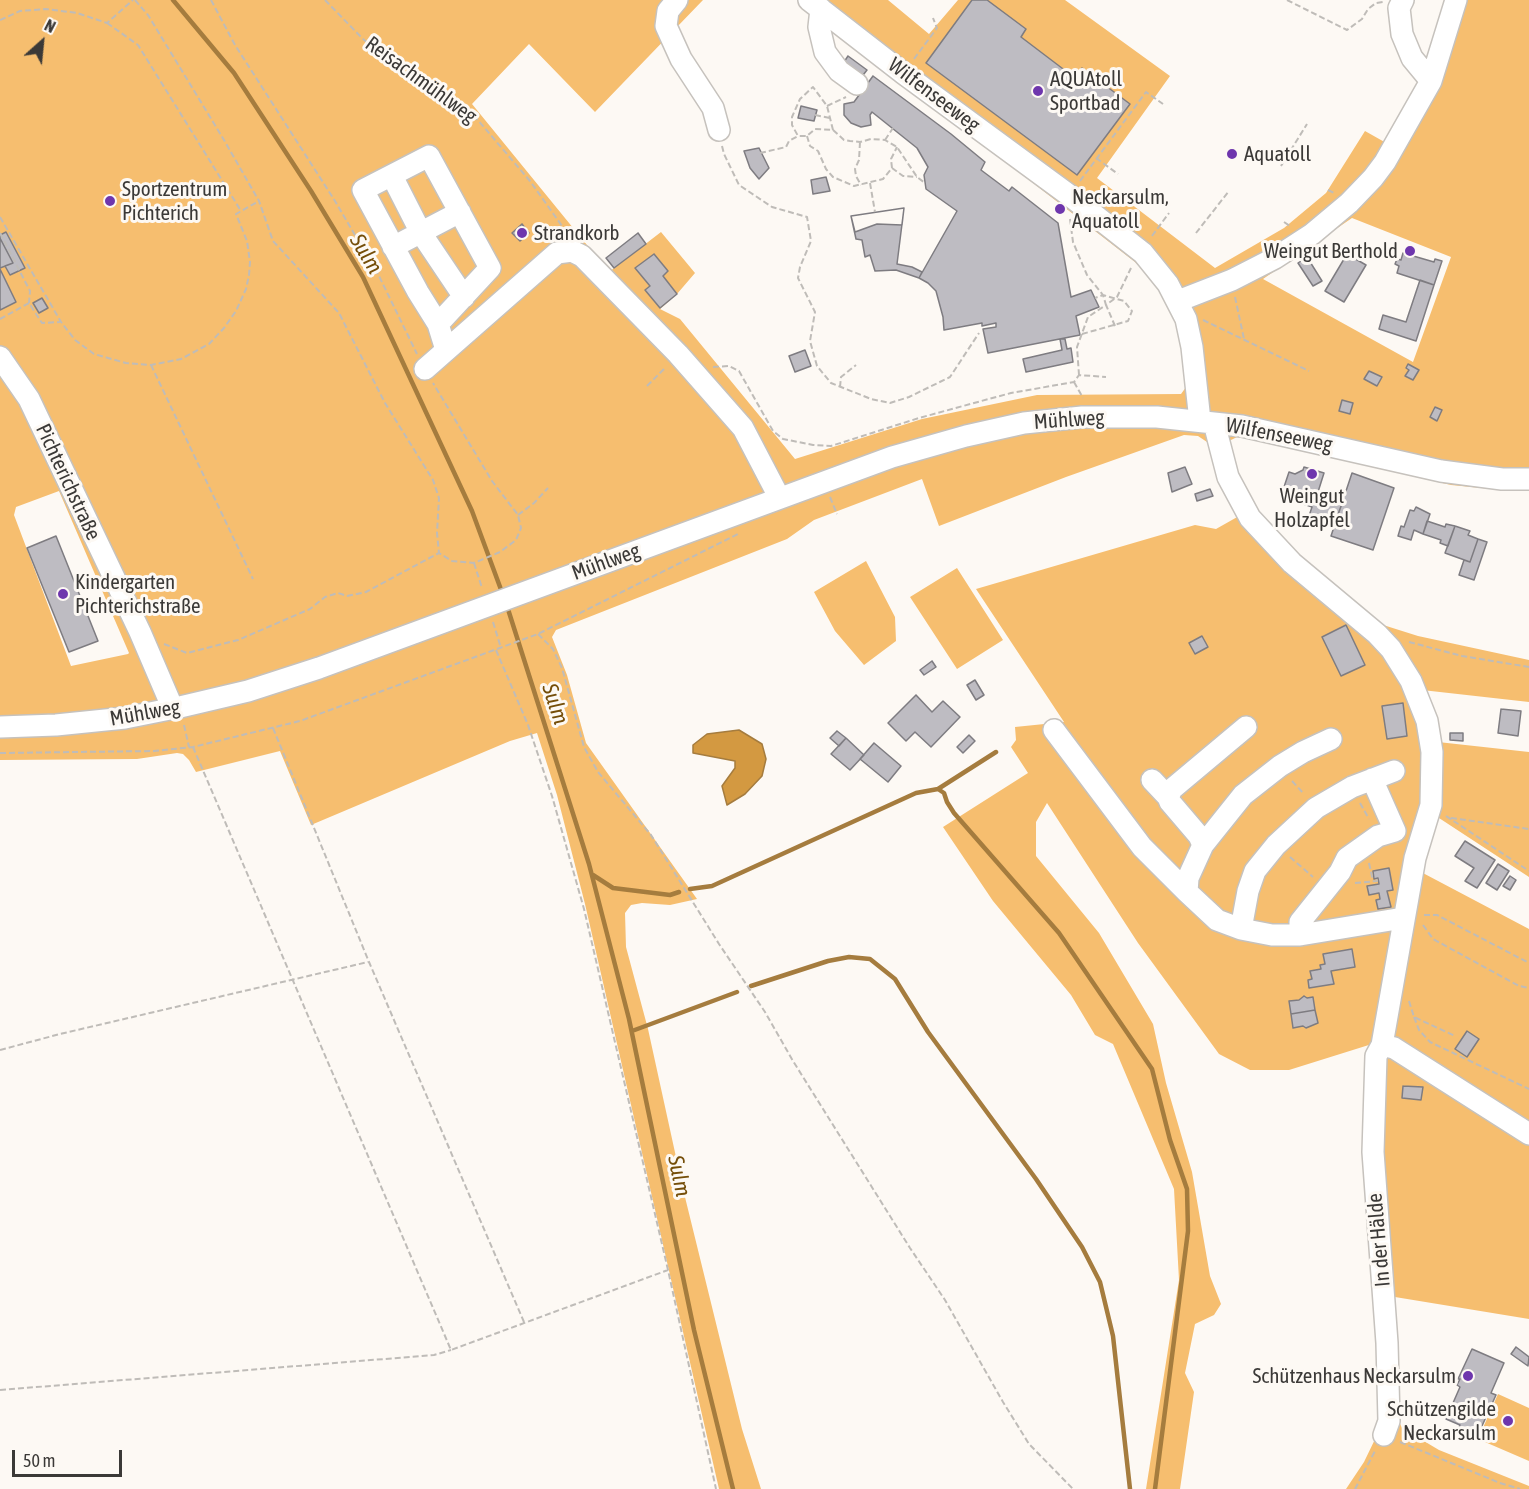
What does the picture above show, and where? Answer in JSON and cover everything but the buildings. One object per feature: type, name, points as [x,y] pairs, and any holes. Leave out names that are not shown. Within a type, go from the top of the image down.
[{"type":"street","points":[[677,0],[668,11],[666,26],[681,59],[713,108],[719,130]]},
{"type":"street","points":[[1403,0],[1399,8],[1402,34],[1412,58],[1431,81]]},
{"type":"street","points":[[1182,310],[1275,258],[1312,234],[1349,203],[1373,178],[1385,162],[1431,81],[1456,0]]},
{"type":"street","points":[[815,5],[825,52],[854,89]]},
{"type":"street","name":"Wilfenseeweg","points":[[815,5],[1143,253],[1168,284],[1182,310],[1207,422],[1228,477],[1250,518],[1292,563],[1377,634],[1391,649],[1411,681],[1427,721],[1440,811]]},
{"type":"street","points":[[438,324],[490,268],[429,156],[363,190],[418,292],[438,324],[446,350]]},
{"type":"street","points":[[392,176],[421,232],[465,297]]},
{"type":"street","points":[[393,247],[460,212]]},
{"type":"street","points":[[424,369],[557,253],[572,251],[582,256],[678,354],[743,428],[778,497]]},
{"type":"street","points":[[418,292],[437,257]]},
{"type":"street","name":"Pichterichstraße","points":[[0,357],[28,399],[177,708]]},
{"type":"street","name":"Mühlweg","points":[[0,727],[56,725],[125,718],[248,691],[319,668],[778,497],[892,457],[966,436],[1024,423],[1093,417],[1157,417],[1207,422]]},
{"type":"street","name":"Wilfenseeweg","points":[[1207,422],[1242,426],[1441,471],[1529,479]]},
{"type":"street","points":[[1168,797],[1172,789],[1246,727]]},
{"type":"street","points":[[1054,730],[1142,847],[1217,920],[1241,929],[1272,935],[1300,935],[1403,918]]},
{"type":"street","points":[[1187,892],[1188,879],[1203,845],[1243,795],[1280,766],[1331,739]]},
{"type":"street","points":[[1241,929],[1248,891],[1256,871],[1276,845],[1316,808],[1352,787],[1394,771]]},
{"type":"street","points":[[1300,935],[1300,922],[1340,872],[1347,858],[1378,836],[1395,831],[1372,779]]},
{"type":"street","points":[[1152,780],[1168,797],[1203,845]]},
{"type":"street","name":"In der Hälde","points":[[1384,1435],[1389,1421],[1387,1343],[1373,1152],[1377,1056],[1382,1045],[1415,858],[1440,811]]},
{"type":"street","points":[[1382,1045],[1394,1048],[1529,1134]]},
{"type":"path","points":[[107,23],[134,0],[148,15],[259,201],[273,241],[339,313],[385,403],[434,480],[439,498],[437,533],[439,553]]},
{"type":"path","points":[[212,0],[235,45],[335,201],[379,276],[424,369],[492,481],[518,515],[521,528],[516,540],[500,552],[474,563],[452,561],[439,553]]},
{"type":"path","name":"Reisachmühlweg","points":[[325,0],[387,60],[413,80],[477,119],[566,230],[572,251]]},
{"type":"path","points":[[1287,0],[1347,30],[1362,18],[1368,9]]},
{"type":"path","points":[[0,20],[20,10],[45,9],[77,13],[107,23],[138,45],[241,211]]},
{"type":"path","points":[[915,57],[937,28],[933,18]]},
{"type":"path","points":[[798,136],[792,125],[792,117],[800,99],[813,87],[827,106],[832,130]]},
{"type":"path","points":[[827,106],[854,89]]},
{"type":"path","points":[[1115,326],[1103,295],[1087,275],[1073,242],[1069,195],[1146,92],[1162,104]]},
{"type":"path","points":[[815,115],[830,118]]},
{"type":"path","points":[[1281,166],[1307,124]]},
{"type":"path","points":[[885,140],[893,128]]},
{"type":"path","points":[[760,153],[786,147],[789,141],[798,136],[807,135],[815,129],[832,130],[844,140],[860,142],[871,138],[885,140],[897,147],[917,177],[925,183]]},
{"type":"path","points":[[719,130],[723,154],[739,185],[772,207],[807,217],[811,230],[811,241],[798,278],[815,312],[810,341],[817,366],[827,379],[840,387],[871,399],[890,403],[909,397],[950,377],[979,333]]},
{"type":"path","points":[[807,135],[810,146],[818,151],[826,169],[833,177],[854,186],[883,180],[892,168],[891,159],[897,147]]},
{"type":"path","points":[[860,142],[859,160],[855,169],[861,185]]},
{"type":"path","points":[[1096,159],[1119,174]]},
{"type":"path","points":[[892,168],[903,176],[917,177]]},
{"type":"path","points":[[870,184],[875,212]]},
{"type":"path","points":[[1196,233],[1230,191]]},
{"type":"path","points":[[0,217],[61,322],[75,340],[94,354],[126,363],[151,365],[181,360],[209,344],[236,311],[249,276],[250,262],[247,240],[236,214],[259,201]]},
{"type":"path","points":[[697,374],[704,368],[729,366],[740,371],[773,430],[783,439],[831,446],[983,400],[1074,382],[1079,375],[1077,347],[1088,317],[1117,297],[1131,267],[1169,213]]},
{"type":"path","points":[[0,233],[30,291],[29,303],[42,322],[61,322]]},
{"type":"path","points":[[1232,280],[1244,339]]},
{"type":"path","points":[[1082,334],[1128,321],[1132,311],[1124,301],[1117,297],[1103,295],[1095,298]]},
{"type":"path","points":[[0,319],[29,303]]},
{"type":"path","points":[[1182,310],[1309,371]]},
{"type":"path","points":[[647,386],[678,354]]},
{"type":"path","points":[[151,365],[253,579]]},
{"type":"path","points":[[840,387],[841,377],[856,366]]},
{"type":"path","points":[[1079,375],[1106,377]]},
{"type":"path","points":[[518,515],[548,488]]},
{"type":"path","points":[[0,753],[154,751],[191,747],[300,721],[538,634],[741,532]]},
{"type":"path","points":[[140,632],[187,653],[217,647],[310,609],[325,597],[338,593],[347,596],[366,592],[439,553]]},
{"type":"path","points":[[474,563],[501,648]]},
{"type":"path","points":[[538,634],[553,649],[561,668],[584,747],[598,772],[651,835],[719,944],[765,1012],[793,1061],[945,1300],[1029,1444],[1073,1489]]},
{"type":"path","points":[[1407,642],[1462,656],[1529,666]]},
{"type":"path","points":[[496,650],[532,735],[584,909],[716,1489]]},
{"type":"path","points":[[177,708],[191,747],[451,1350]]},
{"type":"path","points":[[273,728],[369,962],[524,1323]]},
{"type":"path","points":[[1280,766],[1316,808]]},
{"type":"path","points":[[1352,787],[1378,836]]},
{"type":"path","points":[[1440,811],[1529,829]]},
{"type":"path","points":[[1440,811],[1529,871]]},
{"type":"path","points":[[1353,883],[1376,881],[1368,857]]},
{"type":"path","points":[[1299,865],[1309,873]]},
{"type":"path","points":[[1529,963],[1437,915],[1420,915],[1423,928],[1433,939],[1519,986],[1529,988]]},
{"type":"path","points":[[0,1050],[369,962]]},
{"type":"path","points":[[1407,996],[1419,1030],[1430,1042],[1529,1089]]},
{"type":"path","points":[[1414,1017],[1455,1036]]},
{"type":"path","points":[[0,1390],[434,1355],[668,1270]]},
{"type":"path","points":[[1355,1489],[1384,1435],[1500,1483],[1520,1489]]},
{"type":"shaded area","points":[[0,0],[703,0],[595,112],[529,44],[472,104],[609,272],[661,232],[695,273],[660,309],[680,319],[795,459],[922,419],[1037,395],[1181,394],[1189,383],[1176,316],[1163,291],[1135,262],[797,0],[888,0],[929,34],[958,0],[1065,0],[1170,76],[1097,178],[1215,268],[1284,228],[1326,193],[1365,131],[1388,144],[1419,84],[1446,0],[1529,0],[1529,490],[1451,485],[1258,440],[1237,437],[1229,441],[1232,468],[1256,516],[1295,559],[1380,624],[1418,636],[1529,660],[1529,702],[1422,690],[1438,742],[1529,752],[1529,877],[1439,818],[1435,821],[1421,872],[1529,929],[1529,1319],[1395,1297],[1396,1415],[1402,1428],[1439,1450],[1529,1486],[1529,1489],[1346,1489],[1364,1462],[1379,1431],[1372,1044],[1289,1070],[1250,1070],[1219,1054],[1138,943],[1047,803],[1036,822],[1036,856],[1099,933],[1153,1024],[1166,1083],[1192,1172],[1210,1276],[1221,1304],[1214,1315],[1195,1324],[1185,1373],[1194,1392],[1180,1489],[1146,1489],[1179,1280],[1174,1189],[1113,1044],[1095,1035],[1071,995],[993,901],[943,827],[1028,773],[1011,747],[1016,740],[1015,727],[1064,722],[976,589],[1195,525],[1216,529],[1239,516],[1213,450],[1198,436],[1184,435],[939,526],[922,479],[814,520],[787,539],[556,630],[552,637],[567,675],[586,743],[697,899],[670,905],[642,903],[631,905],[625,913],[626,947],[648,1029],[683,1189],[742,1429],[761,1489],[719,1489],[585,904],[557,795],[537,733],[510,741],[311,825],[280,751],[196,772],[183,754],[177,753],[137,759],[0,760]],"holes":[[[1352,218],[1451,257],[1413,362],[1263,279]],[[59,491],[129,653],[128,654],[71,666],[14,515],[16,507]]]},
{"type":"shaded area","points":[[866,561],[895,617],[896,641],[864,665],[835,631],[814,592]]},
{"type":"shaded area","points":[[957,568],[1003,640],[957,669],[910,597]]},
{"type":"shaded area","points":[[739,730],[762,744],[766,759],[762,776],[745,794],[727,805],[722,786],[735,768],[735,761],[693,753],[693,745],[707,734]]},
{"type":"shaded area","name":"Schützengilde Neckarsulm","points":[[1498,1394],[1529,1408],[1529,1461],[1478,1439]]},
{"type":"waterway","name":"Sulm","points":[[173,0],[234,73],[311,191],[363,277],[472,511],[503,595]]},
{"type":"waterway","name":"Sulm","points":[[507,606],[589,864],[629,1019],[694,1330],[733,1489]]},
{"type":"waterway","points":[[690,889],[712,886],[916,793],[938,789],[996,752]]},
{"type":"waterway","points":[[938,789],[944,793],[954,813],[1059,933],[1152,1069],[1170,1140],[1187,1189],[1188,1231],[1155,1489]]},
{"type":"waterway","points":[[593,875],[613,888],[670,895],[679,892]]},
{"type":"waterway","points":[[751,986],[828,961],[849,957],[870,959],[895,979],[928,1032],[1036,1179],[1082,1247],[1100,1282],[1113,1336],[1130,1489]]},
{"type":"waterway","points":[[632,1031],[737,992]]},
{"type":"place","name":"AQUAtoll Sportbad","points":[[1038,91]]},
{"type":"place","name":"Aquatoll","points":[[1232,154]]},
{"type":"place","name":"Sportzentrum Pichterich","points":[[110,201]]},
{"type":"place","name":"Neckarsulm, Aquatoll","points":[[1060,209]]},
{"type":"place","name":"Strandkorb","points":[[522,233]]},
{"type":"place","name":"Weingut Berthold","points":[[1410,251]]},
{"type":"place","name":"Weingut Holzapfel","points":[[1312,474]]},
{"type":"place","name":"Kindergarten Pichterichstraße","points":[[63,594]]},
{"type":"place","name":"Schützenhaus Neckarsulm","points":[[1468,1376]]},
{"type":"place","name":"Schützengilde Neckarsulm","points":[[1508,1421]]}]
